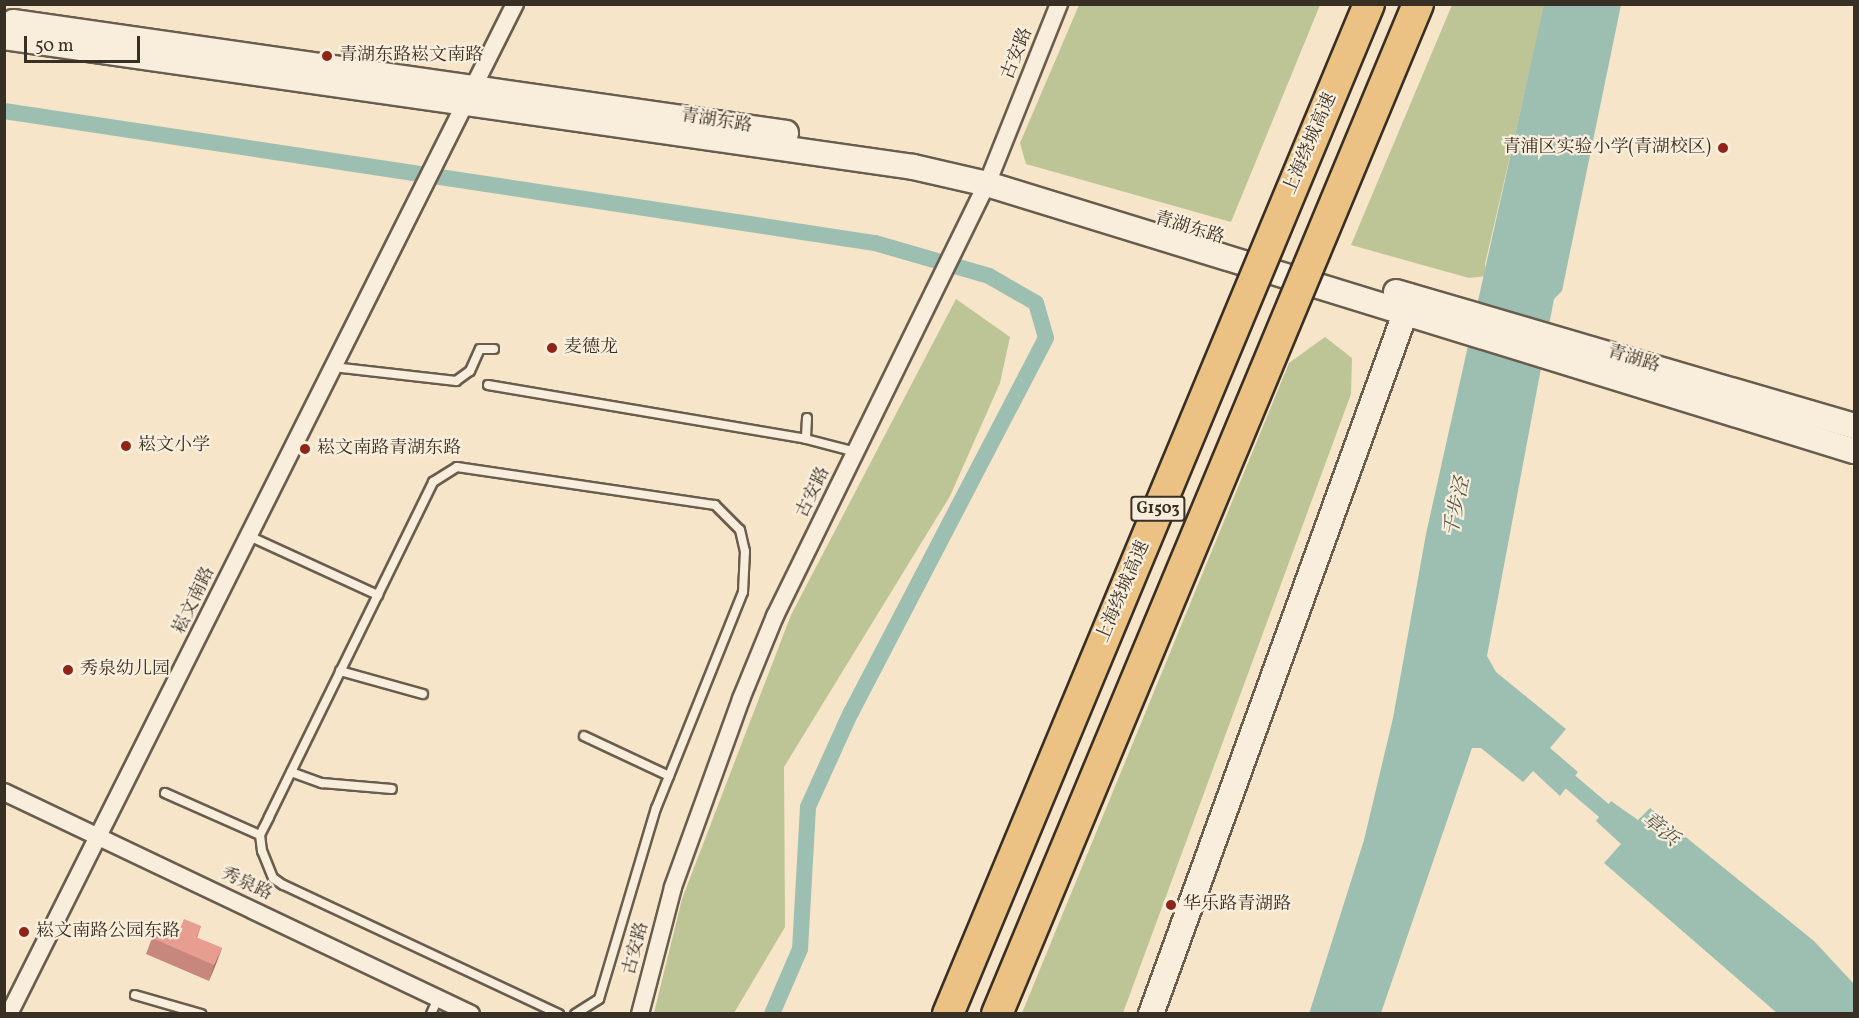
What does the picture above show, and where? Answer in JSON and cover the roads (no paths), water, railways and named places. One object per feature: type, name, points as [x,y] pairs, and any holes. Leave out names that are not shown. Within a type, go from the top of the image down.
[{"type":"highway","name":"上海绕城高速","points":[[948,1014],[1369,4]]},
{"type":"highway","name":"G1503","points":[[997,1014],[1418,4]]},
{"type":"main road","name":"青湖东路","points":[[4,21],[913,167],[990,177],[1408,304]]},
{"type":"main road","name":"青湖东路","points":[[4,37],[469,96]]},
{"type":"main road","name":"青湖路","points":[[1408,304],[1484,317],[1550,346],[1854,451]]},
{"type":"main road","points":[[1150,1014],[1408,304],[1457,327],[1550,346]]},
{"type":"main road","name":"青湖路","points":[[1550,346],[1854,426]]},
{"type":"street","name":"崧文南路","points":[[9,1014],[333,367],[417,206],[515,4]]},
{"type":"street","name":"古安路","points":[[640,1014],[674,887],[741,699],[856,452],[990,177],[1059,4]]},
{"type":"street","name":"秀泉路","points":[[4,792],[99,837],[434,1006],[471,1014]]},
{"type":"lane","points":[[333,367],[456,381],[470,371],[480,350],[494,349]]},
{"type":"lane","points":[[488,385],[806,439],[856,452]]},
{"type":"lane","points":[[806,439],[807,418]]},
{"type":"lane","points":[[559,1014],[283,885],[266,866],[260,835],[433,482],[457,467],[715,505],[740,530],[748,570],[734,619],[669,776],[599,999],[575,1014]]},
{"type":"lane","points":[[249,536],[378,594]]},
{"type":"lane","points":[[340,671],[423,694]]},
{"type":"lane","points":[[585,736],[669,776]]},
{"type":"lane","points":[[291,772],[322,783],[392,789]]},
{"type":"lane","points":[[165,793],[260,835]]},
{"type":"lane","points":[[135,995],[201,1014]]},
{"type":"water","name":"千步泾","points":[[1544,5],[1621,5],[1562,291],[1554,299],[1487,656],[1496,672],[1566,729],[1550,748],[1578,772],[1560,796],[1533,771],[1523,782],[1481,748],[1472,748],[1381,1013],[1309,1014],[1364,840],[1393,718],[1426,534]]},
{"type":"water","points":[[1611,801],[1638,820],[1650,808],[1814,941],[1854,984],[1854,1013],[1777,1013],[1604,863],[1621,844],[1596,821]]},
{"type":"waterway","points":[[4,111],[875,243],[989,276],[1036,303],[1046,338],[851,712],[808,807],[800,949],[772,1014]]},
{"type":"waterway","name":"章浜","points":[[1554,768],[1621,825]]},
{"type":"place","name":"青湖东路崧文南路","points":[[327,56]]},
{"type":"place","name":"青浦区实验小学(青湖校区)","points":[[1723,148]]},
{"type":"place","name":"麦德龙","points":[[552,348]]},
{"type":"place","name":"崧文小学","points":[[126,446]]},
{"type":"place","name":"崧文南路青湖东路","points":[[305,449]]},
{"type":"place","name":"秀泉幼儿园","points":[[68,670]]},
{"type":"place","name":"华乐路青湖路","points":[[1171,905]]},
{"type":"place","name":"崧文南路公园东路","points":[[24,932]]}]
